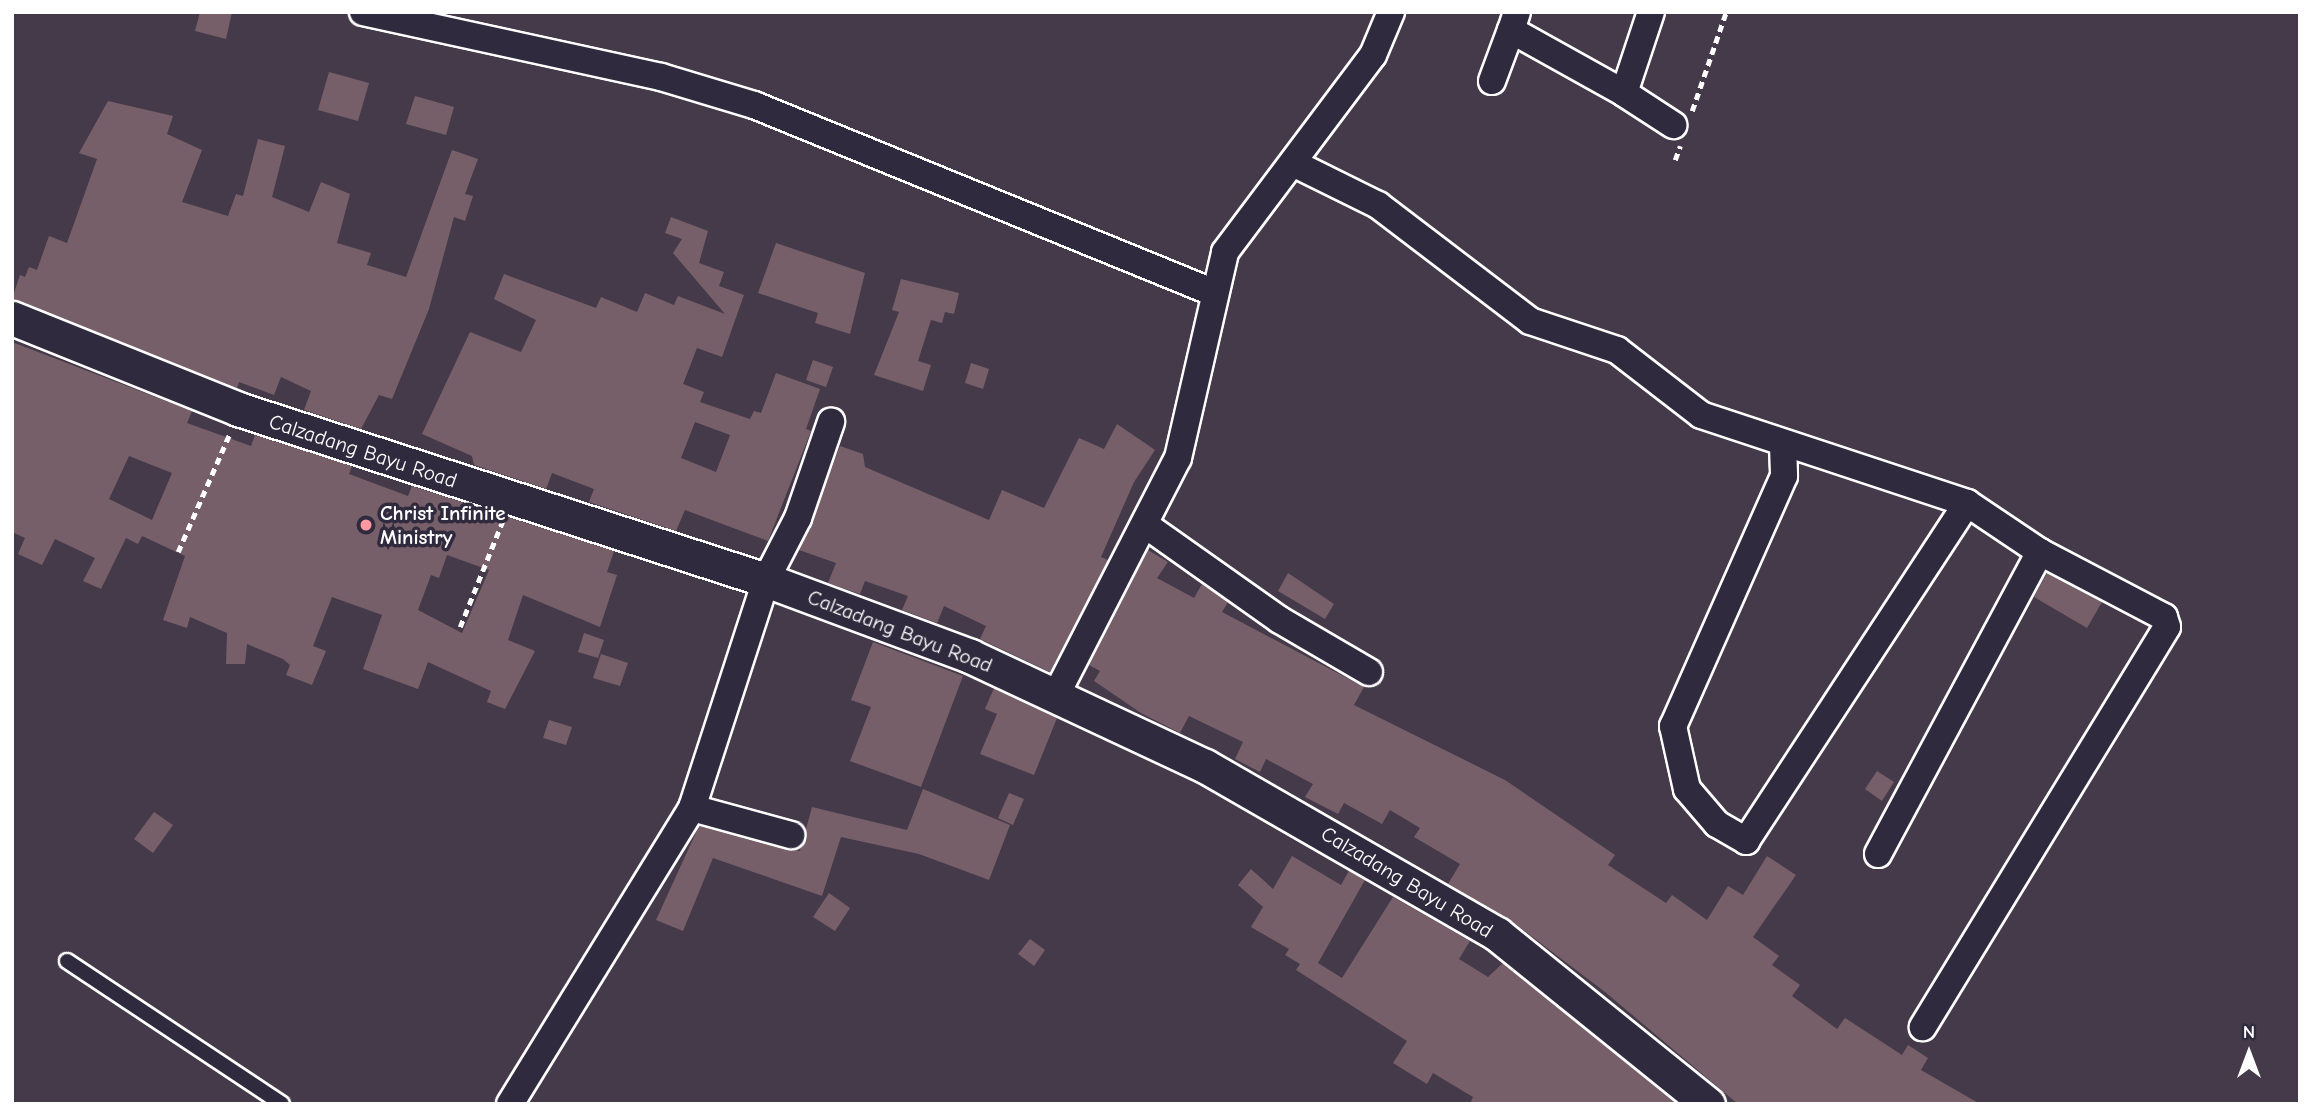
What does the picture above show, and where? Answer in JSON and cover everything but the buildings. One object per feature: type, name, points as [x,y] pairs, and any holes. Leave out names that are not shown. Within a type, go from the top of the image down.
[{"type":"street","points":[[363,12],[662,77],[754,105],[1213,292]]},
{"type":"street","points":[[1055,697],[1147,526],[1178,458],[1213,292],[1243,221],[1293,163],[1373,55],[1391,12]]},
{"type":"street","points":[[1624,93],[1651,12]]},
{"type":"street","points":[[1492,80],[1514,21],[1682,128]]},
{"type":"street","points":[[1293,163],[1378,205],[1530,321],[1617,350],[1701,415],[1783,445],[1967,503],[2040,552],[2164,617],[2167,627],[1923,1027]]},
{"type":"street","name":"Calzadang Bayu Road","points":[[12,318],[238,409],[511,500],[766,580],[970,656],[1205,766],[1497,934],[1708,1104]]},
{"type":"street","points":[[510,1104],[692,808],[766,580],[798,518],[831,422]]},
{"type":"street","points":[[1783,445],[1784,476],[1673,726],[1687,789],[1717,824],[1746,841],[1967,503]]},
{"type":"street","points":[[1147,526],[1280,620],[1369,672]]},
{"type":"street","points":[[1878,853],[2040,552]]},
{"type":"street","points":[[692,808],[791,835]]},
{"type":"lane","points":[[67,961],[282,1104]]},
{"type":"path","points":[[1675,160],[1682,128],[1726,12]]},
{"type":"path","points":[[178,552],[238,409]]},
{"type":"path","points":[[460,627],[511,500]]},
{"type":"place","name":"Christ Infinite Ministry","points":[[366,525]]}]
